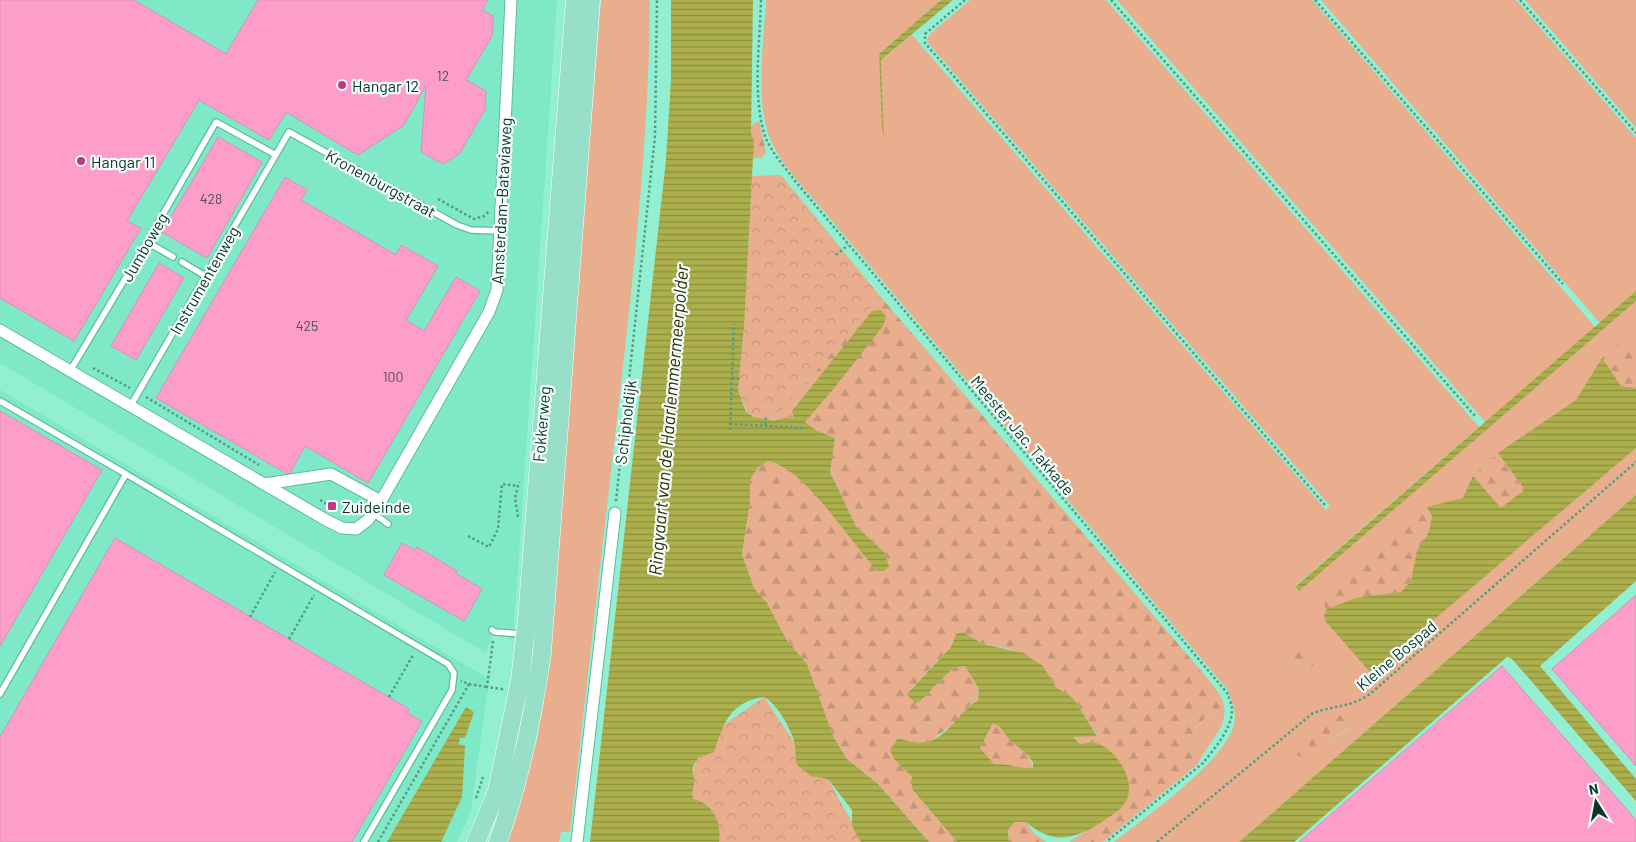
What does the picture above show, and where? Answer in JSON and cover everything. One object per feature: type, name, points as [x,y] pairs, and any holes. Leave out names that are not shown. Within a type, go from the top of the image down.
[{"type":"main road","name":"Fokkerweg","points":[[476,842],[497,791],[520,680],[575,0]]},
{"type":"main road","name":"Fokkerweg","points":[[498,842],[508,813],[535,706],[542,653],[591,0]]},
{"type":"street","name":"Amsterdam-Bataviaweg","points":[[264,484],[342,528],[356,529],[368,520],[489,312],[497,290],[512,0]]},
{"type":"street","points":[[0,330],[264,484],[331,474],[380,501]]},
{"type":"street","points":[[577,842],[615,513]]},
{"type":"lane","name":"Jumboweg","points":[[70,371],[216,122],[276,155]]},
{"type":"lane","name":"Kronenburgstraat","points":[[276,155],[289,132],[457,225],[471,230],[500,231]]},
{"type":"lane","name":"Instrumentenweg","points":[[131,405],[276,155]]},
{"type":"lane","points":[[147,242],[173,257]]},
{"type":"lane","points":[[182,262],[207,276]]},
{"type":"lane","points":[[0,401],[448,664],[454,673],[452,690],[364,842]]},
{"type":"lane","points":[[0,694],[126,474]]},
{"type":"lane","points":[[373,513],[388,524]]},
{"type":"lane","points":[[494,631],[525,634]]},
{"type":"path","name":"Schipholdijk","points":[[615,513],[655,136],[658,0]]},
{"type":"path","name":"Meester Jac. Takkade","points":[[761,0],[758,96],[765,137],[795,181],[848,245],[1228,694],[1232,710],[1230,718],[1220,740],[1211,753],[1202,763],[1106,842]]},
{"type":"path","points":[[965,0],[925,34],[925,43],[1326,505]]},
{"type":"path","points":[[1111,0],[1475,416]]},
{"type":"path","points":[[1315,0],[1563,284]]},
{"type":"path","points":[[1520,0],[1636,133]]},
{"type":"path","points":[[438,199],[474,219],[484,216],[490,209]]},
{"type":"path","points":[[836,255],[848,245]]},
{"type":"path","points":[[730,430],[734,324]]},
{"type":"path","points":[[76,360],[139,393],[261,466]]},
{"type":"path","points":[[732,378],[741,379]]},
{"type":"path","points":[[765,426],[766,416]]},
{"type":"path","points":[[730,424],[805,428]]},
{"type":"path","name":"Kleine Bospad","points":[[1157,842],[1313,713],[1326,708],[1352,704],[1370,694],[1636,462]]},
{"type":"path","points":[[468,536],[488,547],[498,529],[502,484],[518,486]]},
{"type":"path","points":[[317,499],[340,512]]},
{"type":"path","points":[[250,616],[279,564]]},
{"type":"path","points":[[289,639],[319,587]]},
{"type":"path","points":[[487,687],[494,631]]},
{"type":"path","points":[[389,697],[418,646]]},
{"type":"path","points":[[454,679],[470,684],[502,689],[500,698]]},
{"type":"path","points":[[378,842],[470,684]]},
{"type":"path","points":[[475,800],[484,774]]},
{"type":"shaded area","points":[[0,0],[557,0],[513,641],[494,630],[486,653],[0,363]]},
{"type":"shaded area","points":[[0,390],[489,679],[471,811],[457,842],[0,842]]},
{"type":"green space","points":[[601,0],[650,0],[647,105],[623,367],[570,832],[561,832],[559,842],[506,842],[537,741],[549,662]]},
{"type":"green space","points":[[766,0],[941,0],[879,54],[884,137],[881,60],[912,35],[1326,510],[1330,506],[927,40],[930,34],[970,0],[1106,0],[1479,427],[1295,586],[1298,591],[1636,301],[1636,495],[1239,842],[1114,842],[1183,787],[1217,754],[1228,738],[1235,720],[1228,690],[786,167],[774,147],[764,114],[761,75]],"holes":[[[1295,649],[1316,665],[1302,670],[1290,666]],[[1342,714],[1349,729],[1326,743]]]},
{"type":"green space","points":[[1117,0],[1312,0],[1596,328],[1485,422]]},
{"type":"green space","points":[[1321,0],[1516,0],[1636,138],[1636,291],[1600,323]]},
{"type":"green space","points":[[1525,0],[1636,0],[1636,128]]},
{"type":"green space","points":[[759,121],[766,152],[762,158],[753,158],[751,126]]},
{"type":"green space","points":[[781,175],[880,296],[773,421],[755,417],[747,412],[738,390],[744,328],[752,176]]},
{"type":"green space","points":[[880,296],[1214,686],[1224,704],[1225,711],[1221,727],[1209,715],[1194,729],[1199,736],[1190,754],[1199,761],[1198,764],[1103,842],[1069,842],[1116,812],[1100,746],[1092,742],[1080,744],[1073,737],[1097,735],[1074,699],[1056,687],[1043,666],[1010,649],[983,644],[963,632],[953,640],[951,647],[910,690],[920,701],[953,668],[965,666],[979,689],[978,701],[972,703],[953,724],[930,742],[919,744],[898,738],[895,760],[912,777],[912,789],[957,842],[929,842],[878,784],[847,759],[833,736],[807,664],[786,639],[767,603],[754,588],[742,554],[750,502],[750,480],[758,467],[769,461],[797,476],[810,488],[867,559],[884,552],[856,526],[830,472],[835,438],[816,430],[805,422],[788,417],[773,421]]},
{"type":"green space","points":[[1636,330],[1636,388],[1623,387],[1602,358]]},
{"type":"green space","points":[[1498,453],[1524,489],[1501,508],[1473,476]]},
{"type":"green space","points":[[1427,507],[1432,516],[1429,532],[1417,551],[1411,581],[1401,592],[1356,598],[1327,609],[1324,615],[1325,603],[1329,595]]},
{"type":"green space","points":[[1295,649],[1310,653],[1316,665],[1302,670],[1290,666]]},
{"type":"green space","points":[[764,697],[794,742],[828,779],[863,842],[676,842],[696,760],[722,726]]},
{"type":"green space","points":[[1342,714],[1349,728],[1326,743],[1316,761],[1288,753],[1295,738]]},
{"type":"green space","points":[[1209,715],[1221,727],[1199,761],[1190,754],[1199,736],[1194,730]]},
{"type":"green space","points":[[993,723],[998,724],[1010,739],[1029,756],[1033,768],[994,764],[980,748]]},
{"type":"green space","points":[[1015,822],[1026,822],[1033,832],[1046,842],[1009,842],[1008,830]]},
{"type":"water","name":"Ringvaart van de Haarlemmermeerpolder","points":[[671,0],[753,0],[751,133],[754,142],[744,328],[738,390],[746,412],[754,417],[773,421],[788,417],[794,419],[792,411],[872,311],[881,310],[886,317],[883,326],[805,422],[816,430],[835,438],[830,472],[856,526],[884,552],[889,566],[884,571],[878,571],[813,493],[784,467],[769,461],[758,467],[750,480],[750,502],[742,554],[754,588],[767,603],[786,639],[807,664],[833,736],[847,759],[878,784],[929,842],[861,842],[852,826],[852,810],[828,779],[811,776],[797,765],[792,735],[778,710],[764,697],[743,703],[736,709],[725,723],[714,752],[698,758],[693,766],[695,780],[692,794],[693,799],[706,805],[715,815],[719,828],[719,842],[590,842],[666,160],[671,80]]},
{"type":"water","points":[[941,0],[953,0],[881,60],[884,138],[879,54]]},
{"type":"water","points":[[1636,291],[1636,301],[1299,591],[1295,587]]},
{"type":"water","points":[[1602,358],[1621,386],[1636,388],[1636,448],[1424,628],[1381,673],[1371,673],[1326,622],[1324,615],[1327,609],[1356,598],[1401,592],[1411,581],[1417,551],[1429,532],[1432,516],[1427,507],[1463,498],[1473,476],[1501,508],[1523,491],[1523,487],[1498,453],[1576,400]]},
{"type":"water","points":[[1636,495],[1636,581],[1540,666],[1636,779],[1636,801],[1512,659],[1507,657],[1294,842],[1239,842]]},
{"type":"water","points":[[963,632],[983,644],[1023,653],[1043,666],[1056,687],[1074,699],[1097,736],[1073,737],[1080,744],[1092,742],[1108,749],[1115,756],[1126,774],[1129,793],[1126,801],[1120,808],[1087,831],[1068,837],[1051,836],[1035,829],[1026,822],[1015,822],[1008,830],[1009,842],[957,842],[912,789],[912,777],[895,760],[890,750],[898,738],[918,743],[933,740],[946,731],[968,707],[978,701],[979,689],[965,666],[953,668],[920,701],[915,703],[907,694],[951,647],[956,634]],"holes":[[[993,723],[998,725],[1009,739],[1029,756],[1033,763],[1033,768],[994,764],[980,748]]]},
{"type":"water","points":[[466,707],[474,712],[465,738],[460,738],[459,744],[465,746],[462,797],[441,842],[387,842]]},
{"type":"building","points":[[0,0],[134,0],[226,54],[258,0],[488,0],[482,10],[493,16],[492,36],[466,80],[486,91],[485,110],[459,154],[443,164],[421,152],[426,85],[404,125],[358,155],[286,112],[269,140],[199,100],[127,221],[141,228],[74,341],[0,298]]},
{"type":"building","points":[[218,137],[262,162],[207,258],[162,232]]},
{"type":"building","points":[[285,177],[307,190],[301,200],[396,255],[401,245],[438,266],[406,320],[424,331],[456,277],[480,291],[368,483],[305,446],[290,473],[286,473],[156,398]]},
{"type":"building","points":[[159,263],[184,278],[136,360],[111,346]]},
{"type":"building","points":[[0,411],[102,470],[0,646]]},
{"type":"building","points":[[115,538],[409,709],[407,713],[422,721],[352,842],[0,842],[0,737]]},
{"type":"building","points":[[402,543],[415,550],[417,547],[457,571],[455,573],[482,589],[464,621],[384,575]]},
{"type":"building","points":[[1636,595],[1636,766],[1552,669]]},
{"type":"building","points":[[1502,666],[1636,820],[1636,842],[1299,842]]},
{"type":"place","name":"Hangar 12","points":[[342,85]]},
{"type":"place","name":"Hangar 11","points":[[81,161]]},
{"type":"place","name":"Zuideinde","points":[[332,506]]}]
